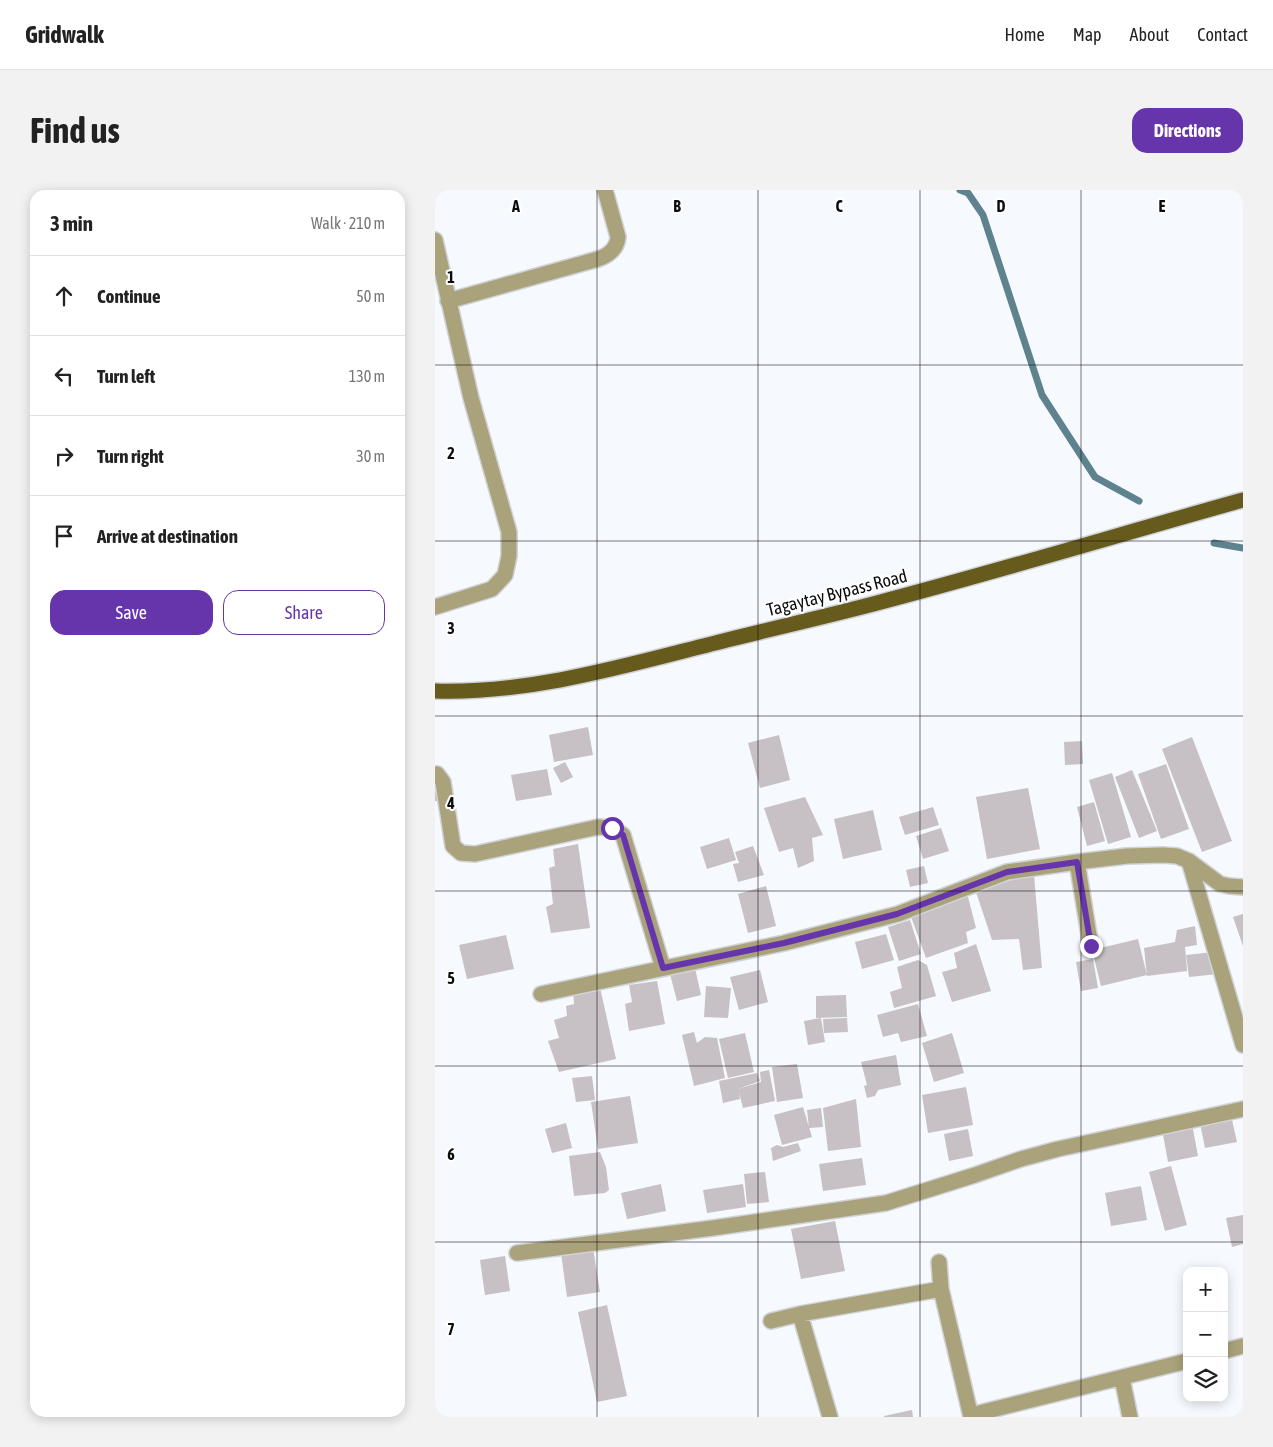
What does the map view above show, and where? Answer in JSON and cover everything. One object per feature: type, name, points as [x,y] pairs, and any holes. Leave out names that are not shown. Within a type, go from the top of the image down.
[{"type":"main road","name":"Tagaytay Bypass Road","points":[[435,691],[490,690],[527,686],[652,659],[876,604],[1243,500]]},
{"type":"street","points":[[448,301],[598,259],[610,253],[617,245],[618,237],[605,190]]},
{"type":"street","points":[[435,240],[474,407],[509,532],[509,556],[505,575],[492,589],[435,607]]},
{"type":"street","points":[[435,774],[443,782],[453,846],[461,853],[475,854],[598,827],[612,828],[623,835],[663,968]]},
{"type":"street","points":[[541,994],[784,943],[897,914],[1007,872],[1127,856],[1163,855],[1177,856],[1189,861],[1220,884],[1243,887]]},
{"type":"street","points":[[1189,861],[1243,1045]]},
{"type":"street","points":[[1077,862],[1091,946]]},
{"type":"street","points":[[517,1253],[713,1228],[886,1203],[1039,1154],[1243,1109]]},
{"type":"street","points":[[939,1262],[941,1289],[971,1416],[1183,1362]]},
{"type":"street","points":[[771,1321],[800,1314],[941,1289]]},
{"type":"street","points":[[800,1314],[830,1417]]},
{"type":"street","points":[[1228,1350],[1243,1346]]},
{"type":"street","points":[[1122,1378],[1129,1417]]},
{"type":"building","points":[[588,727],[593,755],[554,762],[549,735]]},
{"type":"building","points":[[779,735],[790,780],[760,788],[748,743]]},
{"type":"building","points":[[1192,737],[1232,841],[1202,852],[1162,749]]},
{"type":"building","points":[[1082,741],[1083,764],[1065,765],[1064,742]]},
{"type":"building","points":[[565,762],[573,777],[561,783],[553,768]]},
{"type":"building","points":[[1166,764],[1189,829],[1161,839],[1138,774]]},
{"type":"building","points":[[547,769],[552,795],[516,801],[511,775]]},
{"type":"building","points":[[1132,770],[1157,831],[1139,838],[1115,777]]},
{"type":"building","points":[[1112,773],[1131,837],[1108,844],[1089,780]]},
{"type":"building","points":[[1028,788],[1040,849],[987,859],[976,797]]},
{"type":"building","points":[[435,789],[438,801],[435,801]]},
{"type":"building","points":[[805,797],[823,835],[812,838],[814,861],[798,868],[793,848],[779,852],[764,808]]},
{"type":"building","points":[[1094,802],[1105,841],[1087,846],[1077,807]]},
{"type":"building","points":[[933,807],[939,825],[905,835],[899,817]]},
{"type":"building","points":[[873,810],[882,850],[843,859],[834,819]]},
{"type":"building","points":[[941,828],[949,851],[923,859],[916,836]]},
{"type":"building","points":[[729,838],[736,860],[707,869],[700,847]]},
{"type":"building","points":[[578,844],[590,928],[551,933],[546,907],[553,904],[549,868],[555,866],[553,849]]},
{"type":"building","points":[[753,846],[764,875],[738,882],[733,864],[739,863],[735,852]]},
{"type":"building","points":[[924,866],[928,883],[910,887],[906,870]]},
{"type":"building","points":[[1034,875],[1042,968],[1023,970],[1019,939],[992,940],[975,889]]},
{"type":"building","points":[[965,885],[976,928],[966,932],[968,943],[926,958],[910,914]]},
{"type":"building","points":[[766,886],[776,926],[748,933],[738,894]]},
{"type":"building","points":[[1243,914],[1243,946],[1233,917]]},
{"type":"building","points":[[910,920],[921,954],[899,961],[888,927]]},
{"type":"building","points":[[1195,926],[1197,945],[1185,947],[1187,971],[1147,976],[1144,948],[1175,942],[1177,930]]},
{"type":"building","points":[[886,934],[894,960],[862,969],[855,942]]},
{"type":"building","points":[[506,935],[514,969],[467,979],[459,945]]},
{"type":"building","points":[[1138,939],[1147,975],[1101,986],[1092,950]]},
{"type":"building","points":[[976,944],[991,991],[952,1002],[942,972],[957,968],[954,953]]},
{"type":"building","points":[[1214,952],[1218,974],[1189,977],[1186,955]]},
{"type":"building","points":[[1093,959],[1098,988],[1081,991],[1076,962]]},
{"type":"building","points":[[918,960],[927,965],[936,996],[894,1008],[890,992],[902,988],[897,967]]},
{"type":"building","points":[[695,968],[701,995],[677,1001],[670,974]]},
{"type":"building","points":[[760,970],[768,1002],[739,1010],[730,977]]},
{"type":"building","points":[[657,981],[665,1024],[629,1031],[625,1004],[632,1002],[629,985]]},
{"type":"building","points":[[599,983],[616,1059],[559,1072],[548,1041],[559,1038],[554,1020],[567,1016],[566,1006],[574,1004],[573,988]]},
{"type":"building","points":[[706,986],[731,988],[728,1018],[704,1017]]},
{"type":"building","points":[[846,995],[847,1017],[816,1018],[816,996]]},
{"type":"building","points":[[918,1004],[927,1036],[901,1042],[898,1033],[883,1037],[877,1015]]},
{"type":"building","points":[[821,1018],[825,1042],[808,1045],[804,1021]]},
{"type":"building","points":[[847,1018],[848,1032],[824,1033],[823,1019]]},
{"type":"building","points":[[694,1032],[697,1043],[705,1037],[717,1038],[725,1078],[694,1086],[682,1035]]},
{"type":"building","points":[[745,1033],[754,1072],[728,1078],[719,1039]]},
{"type":"building","points":[[952,1033],[964,1073],[934,1082],[922,1043]]},
{"type":"building","points":[[896,1055],[901,1085],[878,1090],[875,1096],[867,1098],[864,1086],[867,1085],[861,1062]]},
{"type":"building","points":[[797,1064],[803,1098],[777,1102],[772,1067]]},
{"type":"building","points":[[769,1070],[775,1101],[743,1108],[739,1092],[740,1099],[723,1103],[719,1081],[757,1073],[760,1081],[738,1089],[761,1082],[760,1072]]},
{"type":"building","points":[[592,1076],[595,1100],[576,1102],[572,1078]]},
{"type":"building","points":[[966,1087],[973,1125],[928,1133],[922,1095]]},
{"type":"building","points":[[630,1096],[638,1143],[598,1149],[591,1102]]},
{"type":"building","points":[[856,1099],[861,1147],[828,1151],[823,1108]]},
{"type":"building","points":[[803,1107],[812,1137],[782,1145],[774,1115]]},
{"type":"building","points":[[821,1108],[823,1127],[809,1128],[807,1110]]},
{"type":"building","points":[[1230,1111],[1237,1142],[1205,1148],[1199,1118]]},
{"type":"building","points":[[566,1123],[572,1148],[552,1153],[545,1129]]},
{"type":"building","points":[[1192,1124],[1198,1156],[1168,1162],[1162,1129]]},
{"type":"building","points":[[968,1129],[973,1156],[949,1161],[944,1134]]},
{"type":"building","points":[[798,1143],[801,1151],[773,1161],[771,1148],[777,1145],[783,1147]]},
{"type":"building","points":[[600,1152],[606,1167],[609,1190],[605,1193],[574,1196],[569,1156]]},
{"type":"building","points":[[862,1158],[866,1185],[823,1191],[819,1164]]},
{"type":"building","points":[[1171,1166],[1187,1225],[1165,1231],[1149,1172]]},
{"type":"building","points":[[765,1172],[769,1202],[747,1204],[744,1174]]},
{"type":"building","points":[[661,1184],[666,1211],[627,1219],[621,1193]]},
{"type":"building","points":[[743,1184],[746,1207],[707,1213],[703,1190]]},
{"type":"building","points":[[1141,1186],[1147,1220],[1111,1226],[1105,1193]]},
{"type":"building","points":[[1243,1215],[1243,1244],[1232,1247],[1226,1218]]},
{"type":"building","points":[[835,1221],[845,1271],[801,1279],[791,1229]]},
{"type":"building","points":[[593,1248],[600,1292],[567,1297],[561,1253]]},
{"type":"building","points":[[505,1256],[510,1291],[485,1295],[480,1260]]},
{"type":"building","points":[[607,1305],[627,1396],[597,1402],[578,1312]]},
{"type":"building","points":[[912,1410],[913,1417],[884,1417],[884,1416]]},
{"type":"waterway","points":[[960,190],[968,193],[983,215],[1042,395],[1095,477],[1139,501]]},
{"type":"waterway","points":[[1214,543],[1243,548]]},
{"type":"route","points":[[612,828],[623,835],[663,968],[784,943],[897,914],[1007,872],[1077,862],[1091,946]]}]
